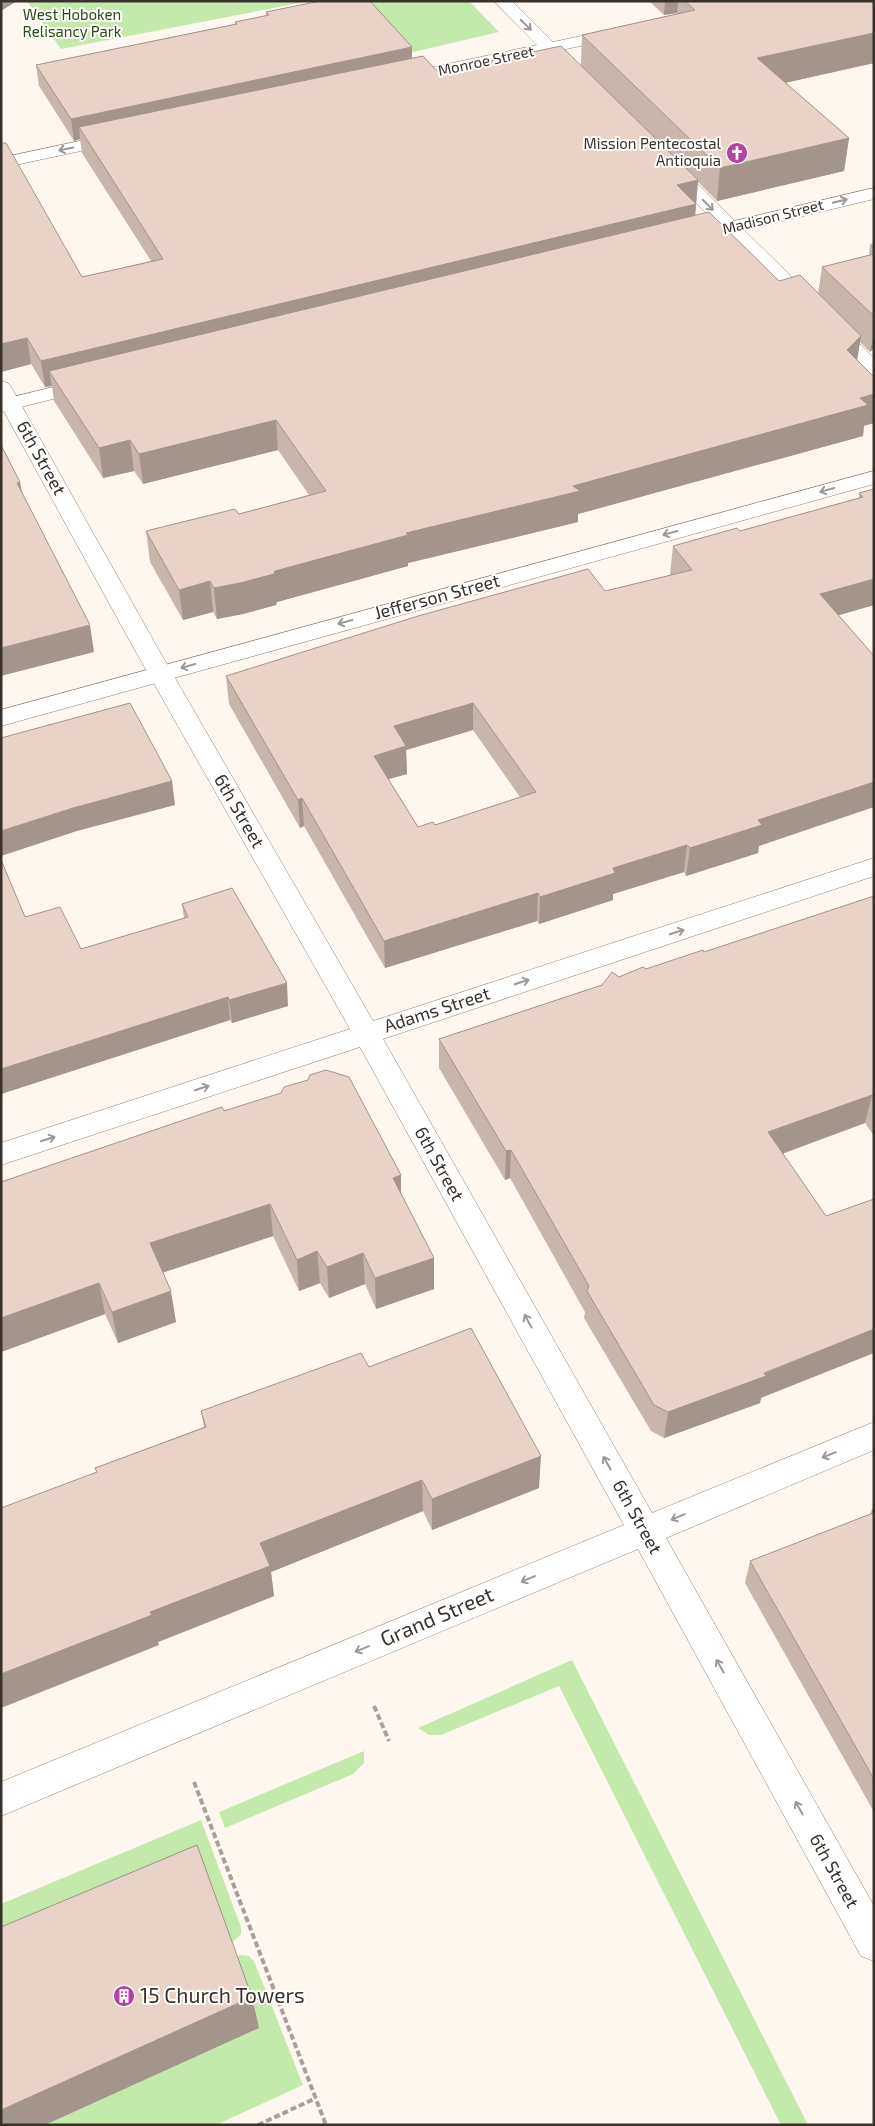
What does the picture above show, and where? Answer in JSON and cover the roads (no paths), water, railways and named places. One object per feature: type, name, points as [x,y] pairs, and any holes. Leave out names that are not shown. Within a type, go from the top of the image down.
[{"type":"street","points":[[502,1],[573,72]]},
{"type":"street","name":"Monroe Street","points":[[387,82],[632,30]]},
{"type":"street","points":[[1,163],[136,134]]},
{"type":"street","points":[[657,154],[874,370]]},
{"type":"street","name":"Madison Street","points":[[678,241],[874,193]]},
{"type":"street","points":[[4,399],[106,381]]},
{"type":"street","name":"6th Street","points":[[4,399],[366,1033],[874,1943]]},
{"type":"street","name":"Jefferson Street","points":[[1,718],[874,477]]},
{"type":"street","name":"Adams Street","points":[[1,1154],[874,867]]},
{"type":"street","name":"Grand Street","points":[[1,1799],[874,1436]]},
{"type":"place","name":"Mission Pentecostal Antioquia","points":[[737,153]]},
{"type":"place","name":"15 Church Towers","points":[[124,1996]]},
{"type":"park label","name":"West Hoboken Relisancy Park","points":[[72,24]]}]
